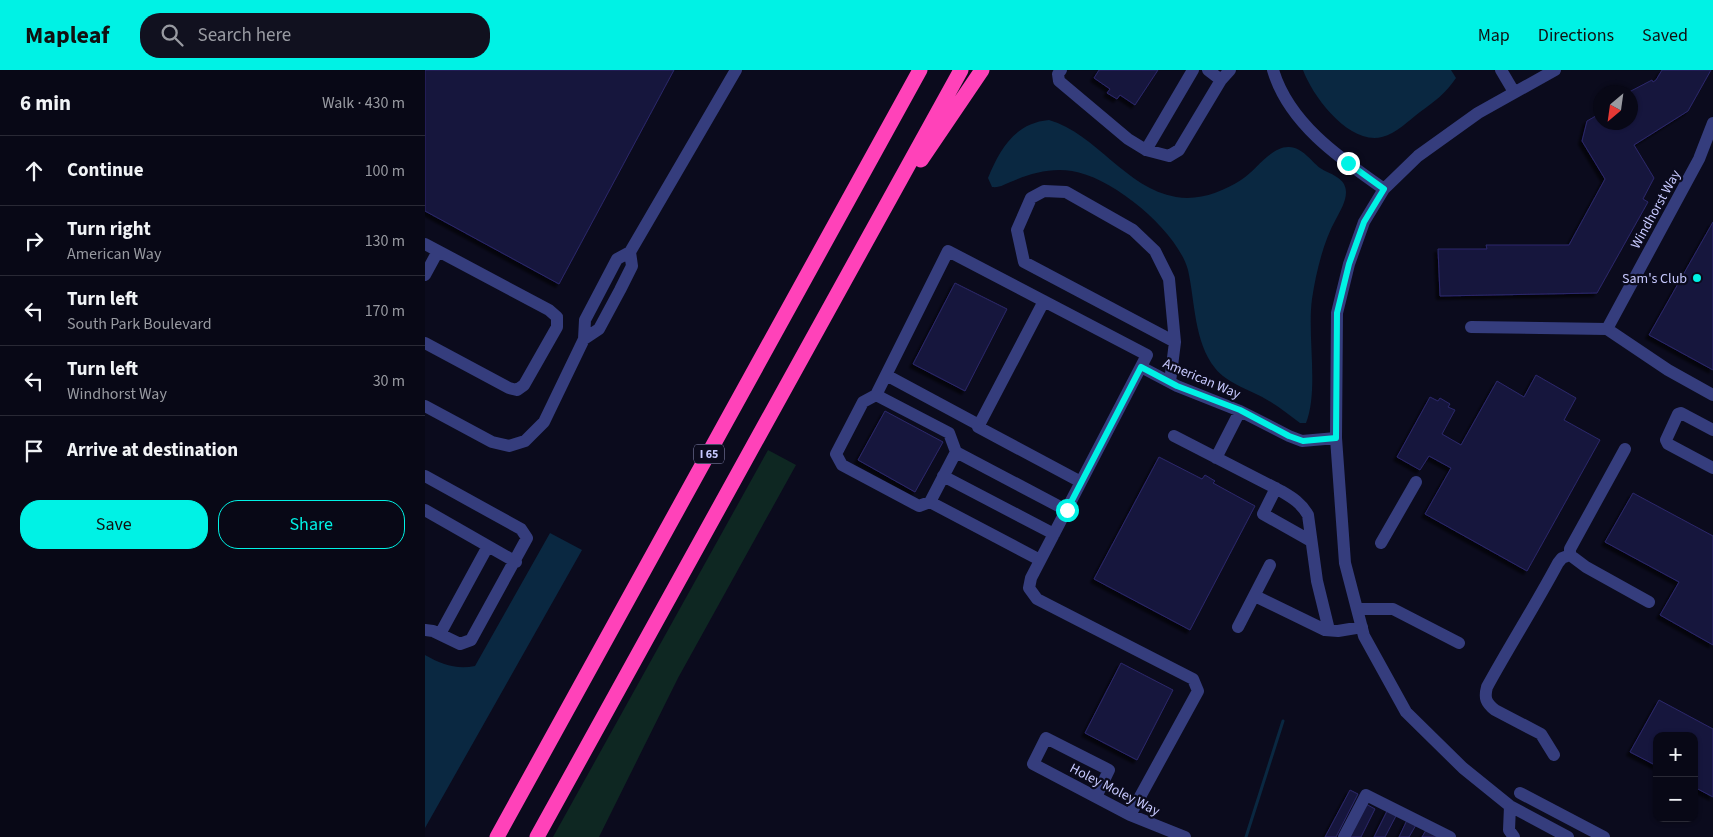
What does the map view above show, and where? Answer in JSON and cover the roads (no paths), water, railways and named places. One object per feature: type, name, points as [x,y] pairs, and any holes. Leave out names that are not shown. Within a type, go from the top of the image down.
[{"type":"highway","points":[[874,155],[911,70]]},
{"type":"highway","name":"I 65","points":[[497,837],[920,70]]},
{"type":"highway","name":"I 65","points":[[537,837],[961,70]]},
{"type":"highway","points":[[882,214],[964,100],[982,70]]},
{"type":"street","points":[[425,406],[492,442],[509,446],[525,440],[543,422],[585,339],[585,320],[617,259],[630,252],[736,70]]},
{"type":"street","points":[[1061,70],[1058,74],[1059,81],[1128,139],[1146,150],[1169,156],[1179,150],[1221,80],[1230,70]]},
{"type":"street","points":[[1146,150],[1193,70]]},
{"type":"street","points":[[1209,70],[1221,80]]},
{"type":"street","points":[[1273,70],[1293,110],[1315,135],[1348,163],[1384,189]]},
{"type":"street","points":[[1501,70],[1514,92]]},
{"type":"street","points":[[1555,70],[1514,92],[1443,136],[1418,156],[1384,189],[1364,222],[1349,264],[1337,313],[1336,438],[1345,563],[1364,636],[1405,712],[1463,768],[1510,806],[1568,837]]},
{"type":"street","name":"Windhorst Way","points":[[1607,329],[1699,159],[1713,123]]},
{"type":"street","points":[[1170,382],[1175,342],[1169,279],[1155,250],[1133,230],[1067,192],[1044,191],[1031,198],[1017,230],[1024,262],[1175,342]]},
{"type":"street","points":[[425,244],[549,310],[557,317],[557,327],[524,385],[517,390],[509,388],[425,343]]},
{"type":"street","points":[[425,275],[438,251]]},
{"type":"street","points":[[956,452],[930,502],[919,506],[841,465],[836,454],[863,402],[876,395],[948,251],[1147,355],[1040,560],[1031,578],[1029,588],[1037,599],[1193,680],[1198,691],[1130,815]]},
{"type":"street","points":[[979,425],[1044,301]]},
{"type":"street","points":[[1471,326],[1607,329],[1668,370],[1713,395]]},
{"type":"street","name":"American Way","points":[[1141,367],[1170,382],[1240,410],[1303,441],[1336,438]]},
{"type":"street","points":[[886,375],[1081,482]]},
{"type":"street","points":[[876,395],[949,433],[956,452],[1067,510]]},
{"type":"street","points":[[1216,458],[1240,410]]},
{"type":"street","points":[[1713,430],[1681,413],[1678,414],[1665,440],[1668,444],[1713,468]]},
{"type":"street","points":[[1174,436],[1276,488],[1297,500],[1303,507],[1307,515],[1329,630]]},
{"type":"street","points":[[1570,555],[1570,549],[1625,449]]},
{"type":"street","points":[[425,476],[521,529],[527,538],[516,562],[471,640],[460,644],[440,634],[425,630]]},
{"type":"street","points":[[943,476],[1054,534]]},
{"type":"street","points":[[1381,543],[1416,482]]},
{"type":"street","points":[[1276,488],[1263,514],[1311,542]]},
{"type":"street","points":[[930,502],[1040,560]]},
{"type":"street","points":[[425,510],[516,562]]},
{"type":"street","points":[[440,634],[488,546]]},
{"type":"street","points":[[1570,555],[1586,567],[1649,602]]},
{"type":"street","points":[[1555,755],[1541,734],[1495,710],[1488,705],[1484,696],[1487,687],[1521,626],[1532,613],[1558,563],[1570,555]]},
{"type":"street","points":[[1238,627],[1270,565]]},
{"type":"street","points":[[1255,596],[1308,623],[1329,630],[1338,631],[1362,627]]},
{"type":"street","points":[[1357,609],[1393,609],[1459,643]]},
{"type":"street","name":"Holey Moley Way","points":[[1096,797],[1109,770],[1046,738],[1033,764],[1130,815],[1185,837]]},
{"type":"street","points":[[1520,793],[1605,837]]},
{"type":"street","points":[[1344,837],[1366,795],[1450,837]]},
{"type":"street","points":[[1510,806],[1509,830],[1514,837]]},
{"type":"water","points":[[1303,70],[1451,70],[1456,78],[1439,97],[1397,130],[1382,137],[1370,138],[1357,134],[1334,117],[1315,93]]},
{"type":"water","points":[[1049,120],[1066,127],[1082,137],[1141,183],[1158,192],[1176,197],[1202,197],[1226,188],[1246,176],[1276,151],[1289,147],[1302,152],[1320,168],[1340,179],[1345,187],[1345,199],[1324,248],[1312,299],[1312,395],[1306,423],[1300,423],[1273,403],[1233,383],[1215,368],[1208,358],[1199,334],[1188,270],[1181,255],[1171,238],[1157,223],[1123,194],[1088,175],[1064,170],[1034,174],[992,187],[988,178],[998,157],[1010,139],[1027,126]]},
{"type":"water","points":[[550,533],[582,550],[425,828],[425,655],[449,665],[461,667],[475,666]]},
{"type":"waterway","points":[[1246,837],[1283,721]]},
{"type":"place","name":"Sam's Club","points":[[1697,278]]}]
